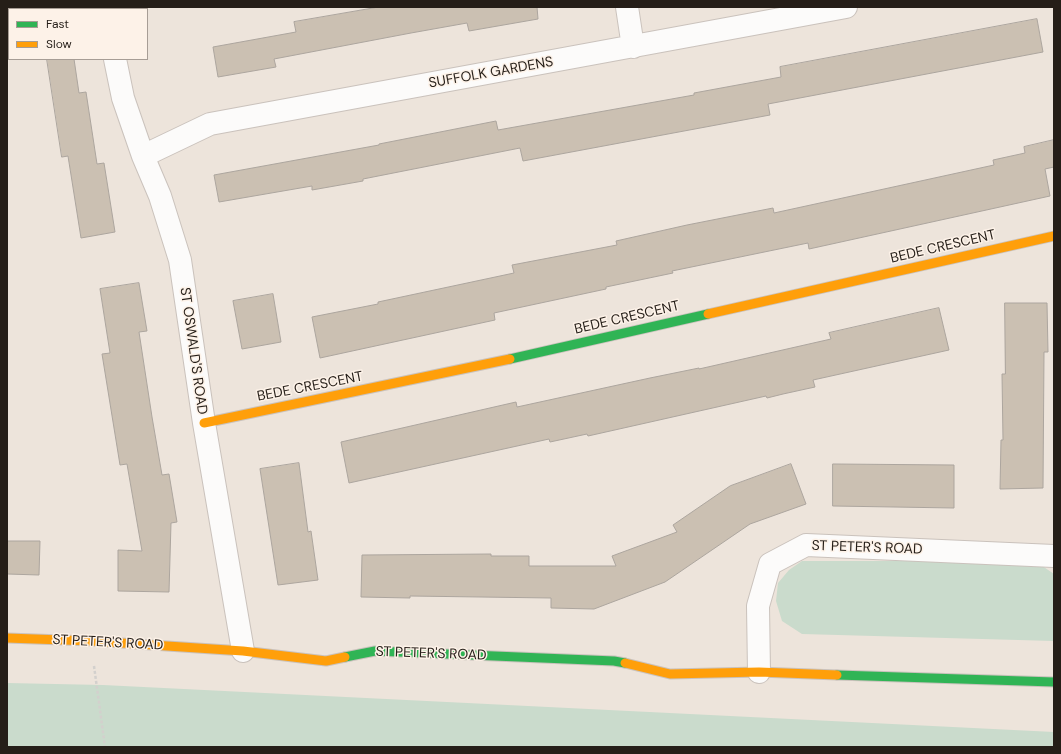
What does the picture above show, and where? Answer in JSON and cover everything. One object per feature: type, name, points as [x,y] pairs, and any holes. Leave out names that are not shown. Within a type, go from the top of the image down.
[{"type":"street","points":[[627,7],[633,47]]},
{"type":"street","name":"SUFFOLK GARDENS","points":[[143,156],[210,124],[846,7]]},
{"type":"street","name":"ST OSWALD'S ROAD","points":[[114,60],[123,98],[143,156],[160,196],[180,260],[204,423],[243,651]]},
{"type":"street","name":"BEDE CRESCENT","points":[[204,423],[420,379],[1054,236]]},
{"type":"street","name":"ST PETER'S ROAD","points":[[759,672],[758,606],[770,564],[806,545],[1054,556]]},
{"type":"street","name":"ST PETER'S ROAD","points":[[7,638],[91,641],[243,651],[326,661],[375,651],[614,661],[670,674],[759,672],[1054,682]]},
{"type":"path","points":[[91,641],[105,747]]},
{"type":"green space","points":[[802,561],[1035,561],[1054,574],[1054,641],[802,634],[782,621],[776,601],[778,583],[789,570]]},
{"type":"green space","points":[[7,683],[103,685],[1054,732],[1054,747],[7,747]]},
{"type":"building","points":[[379,7],[537,7],[538,19],[469,31],[467,23],[411,33],[274,59],[276,67],[218,77],[213,47],[296,32],[294,22]]},
{"type":"building","points":[[1037,19],[1043,52],[768,104],[770,115],[523,161],[520,148],[363,179],[363,181],[312,190],[312,186],[219,202],[214,175],[379,145],[496,121],[498,130],[694,95],[694,93],[781,77],[780,67]]},
{"type":"building","points":[[47,60],[74,60],[79,93],[86,92],[97,164],[104,163],[115,232],[81,238],[68,156],[62,157]]},
{"type":"building","points":[[1054,140],[1054,167],[1045,169],[1050,196],[809,249],[808,243],[672,271],[673,273],[606,287],[606,289],[494,313],[495,320],[320,358],[312,317],[378,304],[378,302],[514,273],[512,265],[617,245],[616,241],[687,225],[773,208],[774,213],[994,165],[993,160],[1025,153],[1024,147]]},
{"type":"building","points":[[139,283],[147,331],[139,332],[152,417],[162,475],[169,474],[177,522],[171,523],[169,592],[118,591],[118,550],[142,551],[127,464],[120,465],[102,354],[110,353],[100,289]]},
{"type":"building","points":[[273,294],[281,342],[242,349],[233,301]]},
{"type":"building","points":[[1005,303],[1047,303],[1048,352],[1044,352],[1043,488],[1000,489],[1001,440],[1003,440],[1002,374],[1005,374]]},
{"type":"building","points":[[939,308],[949,350],[813,380],[815,387],[767,398],[766,396],[588,436],[587,434],[550,442],[549,439],[349,483],[341,442],[516,402],[517,407],[650,378],[699,369],[831,339],[829,333]]},
{"type":"building","points":[[299,463],[308,532],[311,531],[318,580],[278,585],[260,469]]},
{"type":"building","points":[[791,464],[806,504],[750,524],[665,582],[594,609],[551,608],[551,598],[410,596],[410,598],[361,597],[362,555],[491,554],[491,556],[529,556],[529,566],[616,566],[612,556],[677,532],[673,525],[730,486]]},
{"type":"building","points":[[833,464],[954,465],[954,508],[833,506]]},
{"type":"building","points":[[7,541],[40,541],[39,575],[7,574]]},
{"type":"traffic: fast","points":[[510,359],[708,314]]},
{"type":"traffic: fast","points":[[345,657],[375,651],[614,661],[625,663]]},
{"type":"traffic: fast","points":[[837,675],[1054,682]]},
{"type":"traffic: slow","points":[[708,314],[1054,236]]},
{"type":"traffic: slow","points":[[204,423],[510,359]]},
{"type":"traffic: slow","points":[[7,638],[91,641],[243,651],[326,661],[345,657]]},
{"type":"traffic: slow","points":[[625,663],[670,674],[759,672],[837,675]]}]
